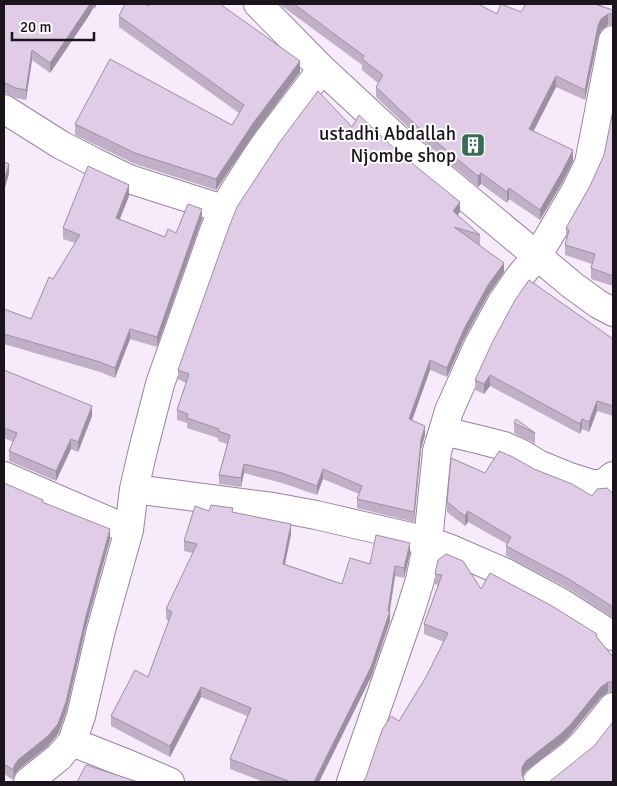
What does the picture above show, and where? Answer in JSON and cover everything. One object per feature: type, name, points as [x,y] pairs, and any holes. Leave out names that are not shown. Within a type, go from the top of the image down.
[{"type":"street","points":[[258,4],[322,69],[407,148],[572,285],[598,304],[613,312]]},
{"type":"street","points":[[352,782],[420,580],[428,540],[437,451],[450,411],[478,346],[502,302],[537,256],[560,219],[589,164],[613,40]]},
{"type":"street","points":[[28,782],[59,757],[72,742],[81,716],[101,630],[129,530],[134,489],[160,384],[223,209],[266,144],[322,69]]},
{"type":"street","points":[[4,109],[61,145],[94,162],[137,181],[223,209]]},
{"type":"street","points":[[443,431],[504,446],[567,476],[592,484],[603,484],[613,476]]},
{"type":"street","points":[[4,476],[129,530]]},
{"type":"street","points":[[134,489],[316,514],[428,540],[506,573],[560,602],[613,636]]},
{"type":"street","points":[[537,782],[583,745],[613,707]]},
{"type":"street","points":[[72,742],[170,782]]},
{"type":"building","points":[[4,4],[90,4],[50,63],[32,50],[26,90],[4,84]]},
{"type":"building","points":[[125,4],[145,4],[148,6],[149,4],[220,4],[300,61],[254,122],[216,179],[135,153],[75,124],[110,59],[232,125],[244,105],[119,16]]},
{"type":"building","points":[[294,4],[478,4],[497,14],[501,4],[521,12],[526,4],[598,4],[613,10],[613,14],[608,14],[601,19],[598,26],[585,90],[556,76],[529,129],[573,150],[540,210],[509,188],[507,192],[481,173],[478,176],[417,126],[376,87],[383,75],[362,59],[364,56]]},
{"type":"building","points":[[318,91],[352,127],[359,115],[397,151],[460,202],[453,211],[480,235],[454,227],[504,263],[488,285],[464,329],[447,368],[430,360],[409,419],[425,426],[421,440],[414,512],[357,499],[362,486],[323,469],[317,486],[282,473],[244,464],[241,478],[219,475],[230,435],[218,431],[219,429],[187,418],[188,414],[177,410],[189,374],[178,370],[237,207],[279,143]]},
{"type":"building","points":[[613,110],[613,276],[591,268],[595,254],[565,245],[569,230],[566,228],[590,186],[604,155]]},
{"type":"building","points":[[4,162],[9,164],[4,181]]},
{"type":"building","points":[[88,166],[129,185],[116,218],[165,237],[168,229],[176,233],[188,204],[202,209],[157,337],[130,329],[115,368],[4,334],[4,309],[31,319],[49,277],[53,279],[80,235],[63,228]]},
{"type":"building","points":[[529,280],[613,339],[613,406],[597,401],[589,422],[582,419],[580,424],[490,375],[484,384],[475,380],[515,300]]},
{"type":"building","points":[[4,370],[92,406],[78,442],[71,439],[56,471],[9,451],[17,433],[4,428]]},
{"type":"building","points":[[516,419],[535,433],[514,423]]},
{"type":"building","points":[[499,451],[534,469],[572,484],[592,496],[597,489],[607,488],[613,492],[613,607],[567,578],[506,546],[511,537],[468,511],[465,516],[447,502],[451,458],[485,473]]},
{"type":"building","points":[[4,483],[43,500],[42,502],[110,529],[86,616],[66,702],[58,724],[48,736],[18,760],[13,770],[4,764]]},
{"type":"building","points":[[211,505],[233,508],[232,512],[291,524],[283,564],[342,584],[350,558],[370,564],[376,535],[410,543],[404,568],[395,566],[388,611],[390,611],[371,667],[314,782],[291,782],[230,759],[251,708],[201,687],[170,746],[111,716],[135,670],[148,677],[172,612],[166,609],[197,544],[184,541],[195,506],[209,511]]},
{"type":"building","points":[[446,554],[463,561],[481,589],[490,573],[552,606],[597,634],[596,636],[613,657],[613,682],[608,682],[601,687],[562,733],[526,761],[522,767],[522,775],[525,782],[363,782],[382,730],[391,716],[399,721],[426,677],[448,633],[424,624],[442,575],[435,574],[438,560]]},
{"type":"building","points":[[613,722],[613,782],[549,782],[594,746]]},
{"type":"building","points":[[86,765],[126,778],[138,782],[77,782]]},
{"type":"place","name":"ustadhi Abdallah Njombe shop","points":[[473,145]]}]
